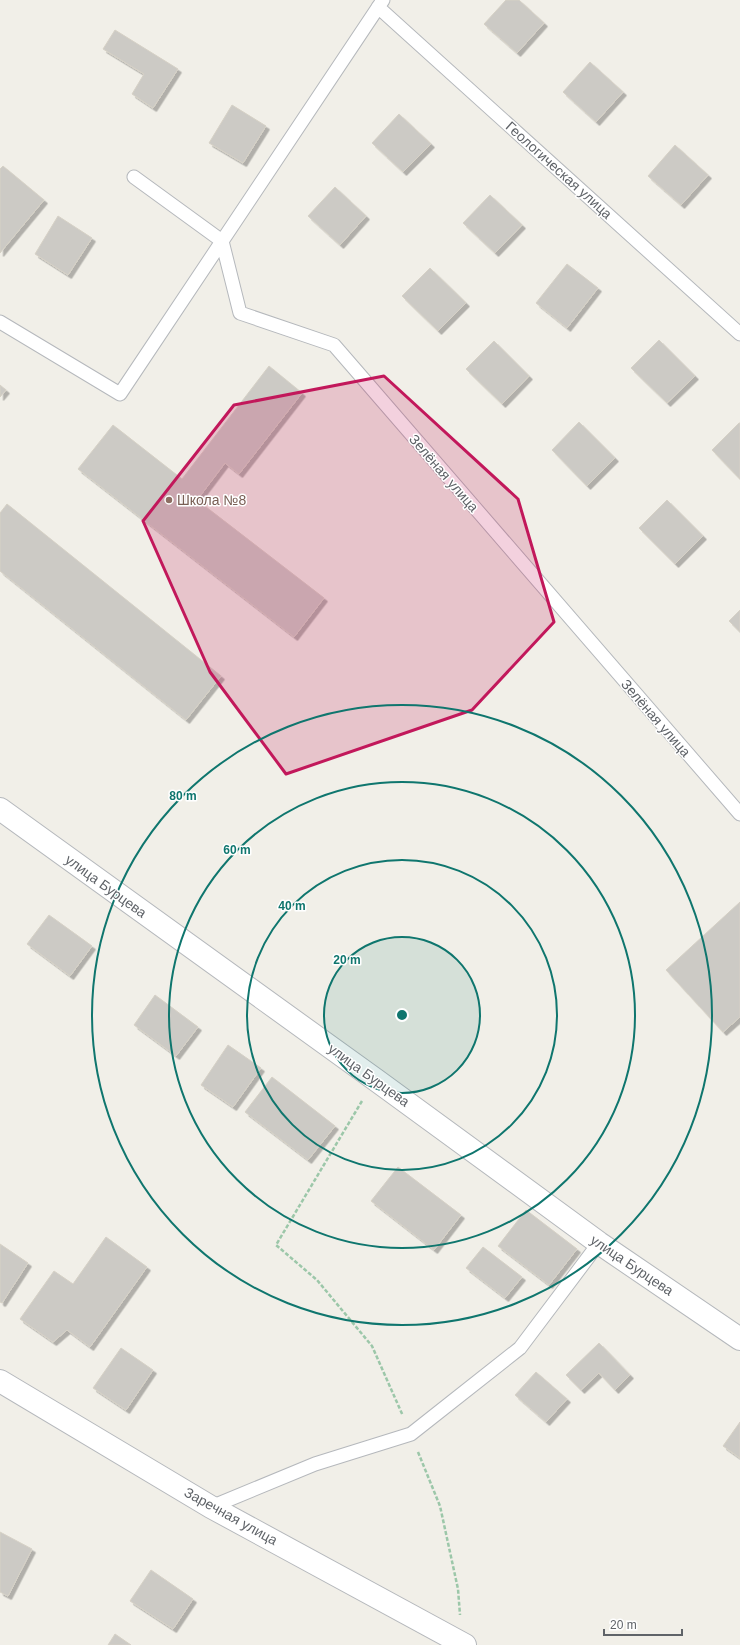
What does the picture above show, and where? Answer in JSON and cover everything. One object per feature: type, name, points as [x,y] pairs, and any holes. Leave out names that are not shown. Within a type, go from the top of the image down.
[{"type":"street","name":"улица Бурцева","points":[[0,809],[376,1080],[598,1243],[740,1339]]},
{"type":"street","name":"Заречная улица","points":[[0,1381],[211,1507],[464,1644]]},
{"type":"lane","points":[[0,322],[120,394],[380,3]]},
{"type":"lane","name":"Геологическая улица","points":[[380,3],[740,334]]},
{"type":"lane","points":[[134,177],[222,241]]},
{"type":"lane","name":"Зелёная улица","points":[[222,241],[240,314],[334,345],[740,814]]},
{"type":"lane","points":[[211,1507],[315,1464],[411,1434],[520,1348],[598,1243]]},
{"type":"path","points":[[376,1080],[310,1186],[276,1245],[317,1280],[372,1346],[411,1434],[440,1506],[458,1589],[464,1644]]},
{"type":"highlighted area","points":[[384,376],[518,499],[554,622],[472,710],[286,774],[210,672],[143,521],[234,405]]},
{"type":"building","points":[[506,0],[519,0],[544,23],[517,53],[484,24]]},
{"type":"building","points":[[115,30],[178,69],[153,108],[132,94],[144,74],[103,49]]},
{"type":"building","points":[[590,62],[623,92],[596,122],[563,92]]},
{"type":"building","points":[[232,105],[266,126],[243,163],[209,143]]},
{"type":"building","points":[[399,114],[431,144],[403,172],[372,143]]},
{"type":"building","points":[[675,145],[708,175],[681,205],[648,176]]},
{"type":"building","points":[[3,166],[44,200],[0,253],[0,169]]},
{"type":"building","points":[[335,187],[366,216],[340,245],[308,216]]},
{"type":"building","points":[[490,195],[522,225],[495,253],[463,223]]},
{"type":"building","points":[[58,216],[92,238],[68,275],[35,254]]},
{"type":"building","points":[[567,264],[598,288],[567,328],[536,303]]},
{"type":"building","points":[[430,268],[466,303],[438,331],[402,296]]},
{"type":"building","points":[[659,340],[695,376],[667,403],[631,368]]},
{"type":"building","points":[[494,341],[529,376],[502,404],[466,369]]},
{"type":"building","points":[[269,366],[302,393],[239,474],[225,463],[197,500],[324,598],[294,637],[78,469],[113,425],[182,479]]},
{"type":"building","points":[[0,385],[6,390],[0,397]]},
{"type":"building","points":[[579,422],[615,458],[587,486],[552,450]]},
{"type":"building","points":[[740,423],[740,479],[712,450]]},
{"type":"building","points":[[667,500],[703,536],[675,564],[639,528]]},
{"type":"building","points":[[7,504],[221,676],[186,720],[0,571],[0,513]]},
{"type":"building","points":[[740,610],[740,632],[729,621]]},
{"type":"building","points":[[740,902],[740,1017],[723,1032],[666,970]]},
{"type":"building","points":[[49,915],[92,946],[70,976],[27,944]]},
{"type":"building","points":[[155,995],[198,1027],[176,1056],[134,1025]]},
{"type":"building","points":[[228,1045],[261,1068],[233,1107],[201,1085]]},
{"type":"building","points":[[272,1077],[335,1126],[308,1160],[245,1112]]},
{"type":"building","points":[[398,1167],[461,1215],[434,1250],[371,1201]]},
{"type":"building","points":[[526,1210],[577,1249],[549,1285],[498,1246]]},
{"type":"building","points":[[106,1237],[147,1267],[90,1347],[67,1330],[53,1342],[20,1319],[54,1271],[73,1284]]},
{"type":"building","points":[[0,1244],[28,1263],[2,1303],[0,1302]]},
{"type":"building","points":[[483,1247],[522,1277],[505,1298],[466,1268]]},
{"type":"building","points":[[599,1343],[630,1375],[615,1390],[599,1373],[581,1390],[566,1375]]},
{"type":"building","points":[[121,1348],[153,1370],[126,1410],[93,1388]]},
{"type":"building","points":[[536,1372],[567,1399],[546,1422],[515,1395]]},
{"type":"building","points":[[740,1422],[740,1458],[723,1446]]},
{"type":"building","points":[[0,1532],[32,1549],[8,1596],[0,1592]]},
{"type":"building","points":[[151,1570],[193,1599],[173,1629],[130,1601]]},
{"type":"building","points":[[115,1634],[131,1645],[108,1645]]},
{"type":"place","name":"Школа №8","points":[[169,500]]}]
